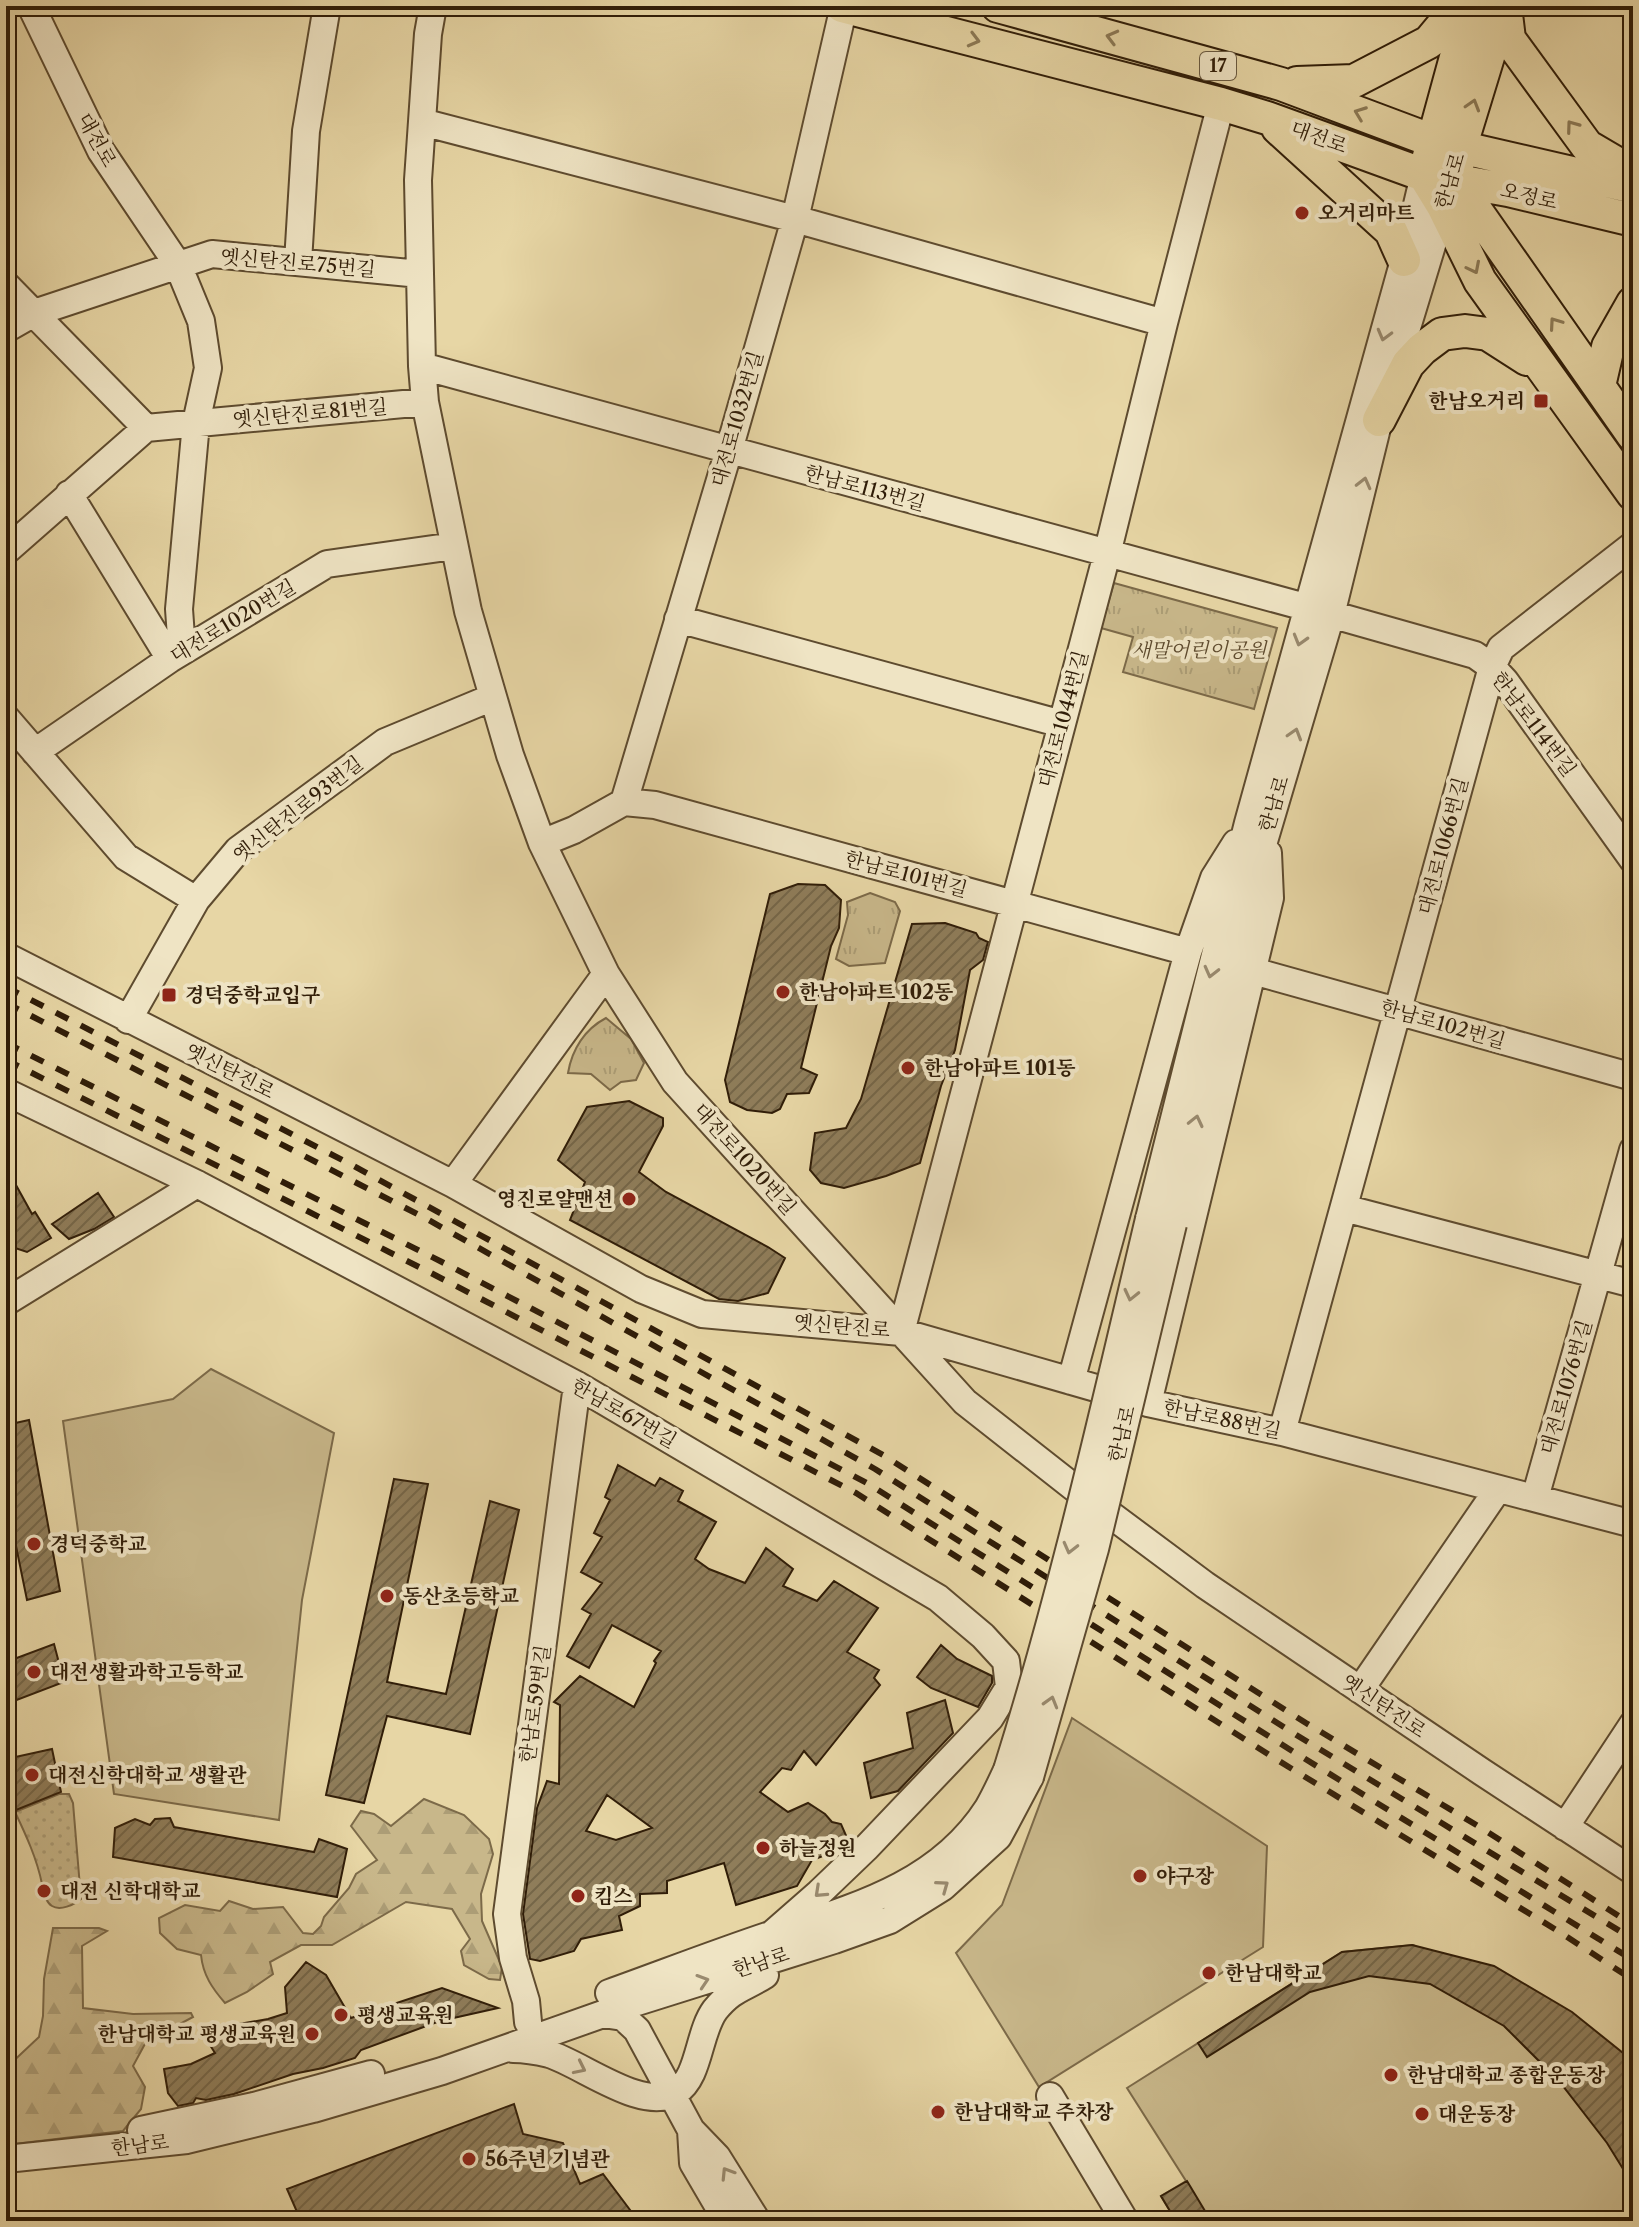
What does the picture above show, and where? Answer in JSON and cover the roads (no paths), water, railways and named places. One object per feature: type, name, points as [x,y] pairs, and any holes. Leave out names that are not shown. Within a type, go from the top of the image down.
[{"type":"main road","name":"대전로","points":[[843,6],[1221,104],[1267,118],[1440,187]]},
{"type":"main road","name":"대전로","points":[[998,6],[1281,84],[1447,143]]},
{"type":"main road","points":[[1281,84],[1354,81],[1429,42],[1459,6]]},
{"type":"main road","name":"한남로","points":[[1440,187],[1470,6]]},
{"type":"main road","points":[[1504,6],[1509,39],[1587,146],[1633,173]]},
{"type":"main road","name":"한남로","points":[[1447,143],[1504,6]]},
{"type":"main road","points":[[1267,118],[1391,231],[1404,260]]},
{"type":"main road","name":"오정로","points":[[1447,143],[1633,187]]},
{"type":"main road","points":[[1440,187],[1480,281],[1633,494]]},
{"type":"main road","points":[[1440,187],[1599,386],[1633,435]]},
{"type":"main road","name":"오정로","points":[[1440,187],[1508,190],[1633,220]]},
{"type":"main road","points":[[1599,386],[1608,347],[1633,303]]},
{"type":"main road","points":[[1379,420],[1408,364],[1442,334],[1465,331],[1488,334],[1543,369]]},
{"type":"street","name":"대전로","points":[[31,6],[101,151],[178,265]]},
{"type":"street","points":[[298,262],[306,131],[327,6]]},
{"type":"street","name":"대전로1020번길","points":[[433,6],[428,34],[418,180],[425,402],[468,611],[510,755],[542,843],[606,974],[675,1082],[901,1332]]},
{"type":"street","name":"대전로1032번길","points":[[624,802],[795,219],[843,6]]},
{"type":"street","name":"대전로1044번길","points":[[901,1332],[1107,554],[1221,104]]},
{"type":"street","points":[[422,122],[795,219],[1164,323]]},
{"type":"street","name":"한남로","points":[[1320,611],[1404,260],[1440,187]]},
{"type":"street","name":"한남로","points":[[6,2159],[187,2140],[313,2109],[442,2071],[648,1998],[890,1920],[943,1887],[998,1837],[1095,1549],[1161,1222],[1251,885],[1257,827],[1379,420],[1440,187]]},
{"type":"street","name":"옛신탄진로75번길","points":[[6,329],[34,313],[212,254],[420,274]]},
{"type":"street","points":[[176,655],[196,423],[208,368],[201,321],[178,265]]},
{"type":"street","points":[[6,285],[146,428],[6,551]]},
{"type":"street","name":"한남로113번길","points":[[422,366],[1320,611]]},
{"type":"street","name":"옛신탄진로81번길","points":[[146,428],[425,402]]},
{"type":"street","points":[[69,494],[176,655]]},
{"type":"street","name":"대전로1066번길","points":[[1282,1432],[1492,667],[1501,648],[1633,545]]},
{"type":"street","name":"대전로1020번길","points":[[35,752],[176,655],[327,564],[454,546]]},
{"type":"street","name":"한남로114번길","points":[[1320,611],[1475,655],[1492,667],[1633,860]]},
{"type":"street","points":[[678,619],[1062,724]]},
{"type":"street","name":"옛신탄진로93번길","points":[[128,1020],[196,900],[238,850],[385,742],[493,697]]},
{"type":"street","points":[[6,718],[126,857],[196,900]]},
{"type":"street","points":[[542,843],[574,830],[624,802]]},
{"type":"street","name":"한남로101번길","points":[[624,802],[655,805],[1188,952]]},
{"type":"street","points":[[1071,1381],[1188,952],[1214,878],[1257,827]]},
{"type":"street","points":[[1148,1403],[1270,898],[1257,827]]},
{"type":"street","name":"옛신탄진로","points":[[6,956],[453,1184],[641,1289],[702,1314],[901,1332],[965,1402],[1205,1585],[1633,1871]]},
{"type":"street","name":"한남로102번길","points":[[1253,971],[1633,1077]]},
{"type":"street","points":[[453,1184],[606,974]]},
{"type":"street","name":"한남로67번길","points":[[7,1094],[197,1184],[577,1385],[938,1598],[983,1636],[1006,1661],[1009,1687],[990,1718],[867,1847],[771,1935]]},
{"type":"street","name":"대전로1076번길","points":[[1535,1498],[1633,1150]]},
{"type":"street","points":[[7,1300],[197,1184]]},
{"type":"street","points":[[1344,1208],[1633,1284]]},
{"type":"street","name":"한남로88번길","points":[[901,1332],[1148,1403],[1282,1432],[1633,1524]]},
{"type":"street","name":"한남로59번길","points":[[528,2022],[526,2001],[513,1958],[507,1914],[577,1385]]},
{"type":"street","points":[[1360,1690],[1498,1489]]},
{"type":"street","points":[[1565,1827],[1633,1724]]},
{"type":"street","name":"한남로","points":[[6,2145],[126,2133],[254,2106],[435,2055],[843,1912],[912,1881],[976,1825],[1019,1774]]},
{"type":"street","points":[[867,1847],[859,1873],[874,1899]]},
{"type":"street","points":[[505,2048],[552,2055],[636,2094],[655,2098],[672,2095],[686,2085],[713,2013],[734,1990],[755,1981],[802,1950]]},
{"type":"street","points":[[637,2030],[635,2012],[648,1998]]},
{"type":"street","points":[[603,2014],[623,2017],[637,2030],[691,2130],[717,2157],[757,2221]]},
{"type":"street","points":[[1050,2096],[1125,2221]]},
{"type":"street","points":[[691,2130],[693,2163],[727,2221]]},
{"type":"railway","points":[[6,987],[350,1164],[883,1455],[1306,1723],[1478,1826],[1633,1925]]},
{"type":"railway","points":[[6,1003],[425,1218],[875,1469],[1298,1736],[1633,1939]]},
{"type":"railway","points":[[6,1043],[440,1261],[867,1483],[1289,1749],[1633,1960]]},
{"type":"railway","points":[[6,1060],[431,1273],[856,1493],[1279,1761],[1633,1980]]},
{"type":"place","name":"오거리마트","points":[[1302,213]]},
{"type":"place","name":"한남오거리","points":[[1541,401]]},
{"type":"place","name":"한남아파트 102동","points":[[783,992]]},
{"type":"place","name":"경덕중학교입구","points":[[169,995]]},
{"type":"place","name":"한남아파트 101동","points":[[908,1068]]},
{"type":"place","name":"영진로얄맨션","points":[[629,1199]]},
{"type":"place","name":"경덕중학교","points":[[34,1544]]},
{"type":"place","name":"동산초등학교","points":[[387,1596]]},
{"type":"place","name":"대전생활과학고등학교","points":[[34,1672]]},
{"type":"place","name":"대전신학대학교 생활관","points":[[32,1775]]},
{"type":"place","name":"하늘정원","points":[[763,1848]]},
{"type":"place","name":"야구장","points":[[1140,1876]]},
{"type":"place","name":"대전 신학대학교","points":[[44,1891]]},
{"type":"place","name":"킴스","points":[[578,1896]]},
{"type":"place","name":"한남대학교","points":[[1209,1973]]},
{"type":"place","name":"평생교육원","points":[[341,2015]]},
{"type":"place","name":"한남대학교 평생교육원","points":[[312,2034]]},
{"type":"place","name":"한남대학교 종합운동장","points":[[1391,2075]]},
{"type":"place","name":"한남대학교 주차장","points":[[938,2112]]},
{"type":"place","name":"대운동장","points":[[1422,2114]]},
{"type":"place","name":"56주년 기념관","points":[[469,2159]]},
{"type":"park label","name":"새말어린이공원","points":[[1199,650]]}]
